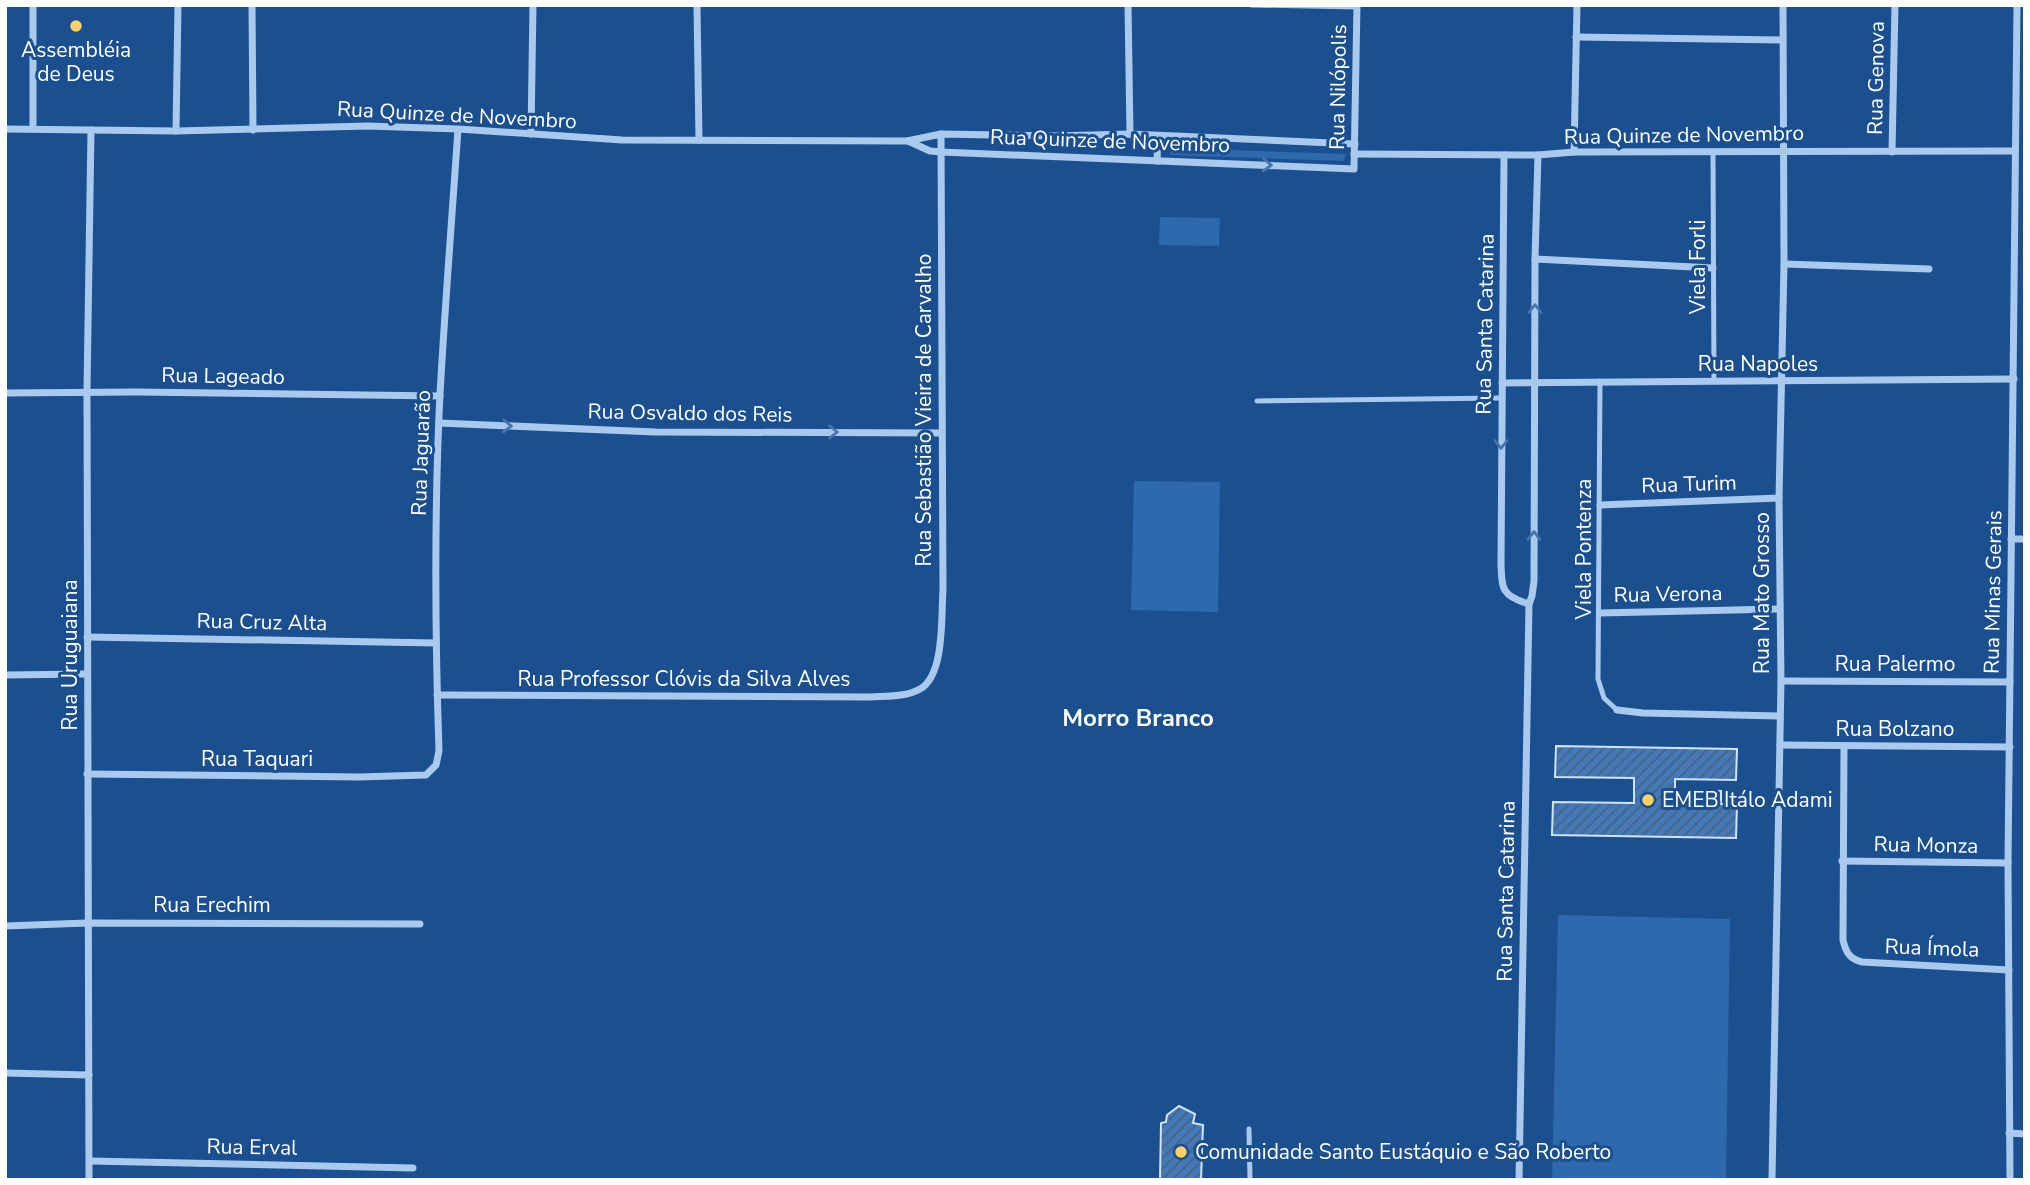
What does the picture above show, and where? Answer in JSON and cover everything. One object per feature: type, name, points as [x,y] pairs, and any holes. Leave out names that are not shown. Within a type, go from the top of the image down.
[{"type":"street","points":[[33,5],[33,128]]},
{"type":"street","points":[[176,131],[178,5]]},
{"type":"street","points":[[252,5],[253,130]]},
{"type":"street","points":[[531,134],[534,5]]},
{"type":"street","points":[[697,5],[699,140]]},
{"type":"street","points":[[1128,5],[1130,134]]},
{"type":"street","points":[[1574,152],[1577,5]]},
{"type":"street","name":"Rua Mato Grosso","points":[[1772,1180],[1780,745],[1783,5]]},
{"type":"street","name":"Rua Genova","points":[[1892,152],[1895,5]]},
{"type":"street","name":"Rua Minas Gerais","points":[[2010,1180],[2008,863],[2017,5]]},
{"type":"street","name":"Rua Nilópolis","points":[[1354,169],[1357,6]]},
{"type":"street","points":[[1576,37],[1782,40]]},
{"type":"street","name":"Rua Quinze de Novembro","points":[[5,129],[176,131],[367,126],[622,140],[907,141],[941,134],[1130,134],[1354,144]]},
{"type":"street","name":"Rua Jaguarão","points":[[426,775],[436,765],[439,751],[436,510],[440,396],[458,129]]},
{"type":"street","name":"Rua Uruguaiana","points":[[89,1180],[87,391],[91,130]]},
{"type":"street","name":"Rua Sebastião Vieira de Carvalho","points":[[928,684],[932,678],[940,644],[943,590],[941,134]]},
{"type":"street","points":[[1157,161],[1158,136]]},
{"type":"street","name":"Rua Quinze de Novembro","points":[[907,141],[930,151],[941,152],[1354,169]]},
{"type":"street","name":"Rua Quinze de Novembro","points":[[1354,153],[1538,155],[1574,152],[2015,151]]},
{"type":"street","name":"Rua Santa Catarina","points":[[1504,155],[1502,583],[1512,599],[1529,604]]},
{"type":"street","name":"Rua Santa Catarina","points":[[1519,1180],[1529,604],[1534,581],[1538,155]]},
{"type":"street","points":[[2014,172],[2025,171]]},
{"type":"street","points":[[1535,259],[1713,268]]},
{"type":"street","points":[[1784,264],[1930,269]]},
{"type":"street","name":"Rua Napoles","points":[[1502,383],[1780,383],[2014,379]]},
{"type":"street","name":"Rua Lageado","points":[[5,393],[87,391],[440,396]]},
{"type":"street","name":"Rua Osvaldo dos Reis","points":[[439,423],[655,432],[941,433]]},
{"type":"street","name":"Rua Turim","points":[[1600,505],[1779,498]]},
{"type":"street","points":[[2011,540],[2025,540]]},
{"type":"street","name":"Rua Verona","points":[[1600,612],[1779,609]]},
{"type":"street","name":"Rua Cruz Alta","points":[[87,637],[436,643]]},
{"type":"street","points":[[5,675],[87,674]]},
{"type":"street","name":"Rua Palermo","points":[[1780,681],[2010,682]]},
{"type":"street","name":"Rua Professor Clóvis da Silva Alves","points":[[438,695],[871,697],[913,693],[928,684]]},
{"type":"street","points":[[1617,710],[1779,716]]},
{"type":"street","name":"Rua Bolzano","points":[[1780,745],[2010,747]]},
{"type":"street","points":[[1842,861],[1843,746]]},
{"type":"street","name":"Rua Taquari","points":[[87,774],[345,777],[426,775]]},
{"type":"street","name":"Rua Monza","points":[[1842,861],[2008,863]]},
{"type":"street","name":"Rua Ímola","points":[[1842,861],[1843,940],[1847,953],[1854,960],[1888,965],[2009,970]]},
{"type":"street","name":"Rua Erechim","points":[[5,926],[87,923],[420,923]]},
{"type":"street","points":[[5,1073],[89,1075]]},
{"type":"street","points":[[2009,1133],[2025,1134]]},
{"type":"street","name":"Rua Erval","points":[[90,1161],[413,1168]]},
{"type":"lane","points":[[1251,5],[1357,6]]},
{"type":"lane","name":"Viela Forli","points":[[1713,152],[1714,382]]},
{"type":"lane","name":"Viela Pontenza","points":[[1600,381],[1598,679],[1604,698],[1617,710]]},
{"type":"lane","points":[[1256,401],[1502,398]]},
{"type":"lane","points":[[1249,1129],[1250,1180]]},
{"type":"shaded area","points":[[1170,148],[1346,154],[1344,161],[1170,155]]},
{"type":"shaded area","points":[[1160,217],[1220,218],[1219,246],[1159,245]]},
{"type":"shaded area","points":[[1134,481],[1220,482],[1218,612],[1131,610]]},
{"type":"shaded area","points":[[1558,915],[1730,919],[1726,1180],[1552,1180]]},
{"type":"building","points":[[1556,746],[1737,749],[1736,780],[1675,779],[1675,799],[1687,799],[1687,804],[1695,804],[1695,790],[1721,791],[1721,804],[1737,804],[1736,838],[1552,835],[1553,802],[1634,803],[1634,778],[1555,777]]},
{"type":"building","name":"Comunidade Santo Eustáquio e São Roberto","points":[[1179,1106],[1195,1114],[1193,1123],[1203,1125],[1201,1180],[1160,1180],[1161,1123],[1166,1122],[1167,1115]]},
{"type":"place","name":"Assembléia de Deus","points":[[76,26]]},
{"type":"place","name":"EMEB Itálo Adami","points":[[1648,800]]},
{"type":"place","name":"Comunidade Santo Eustáquio e São Roberto","points":[[1181,1152]]},
{"type":"district","name":"Morro Branco","points":[[1138,718]]}]
